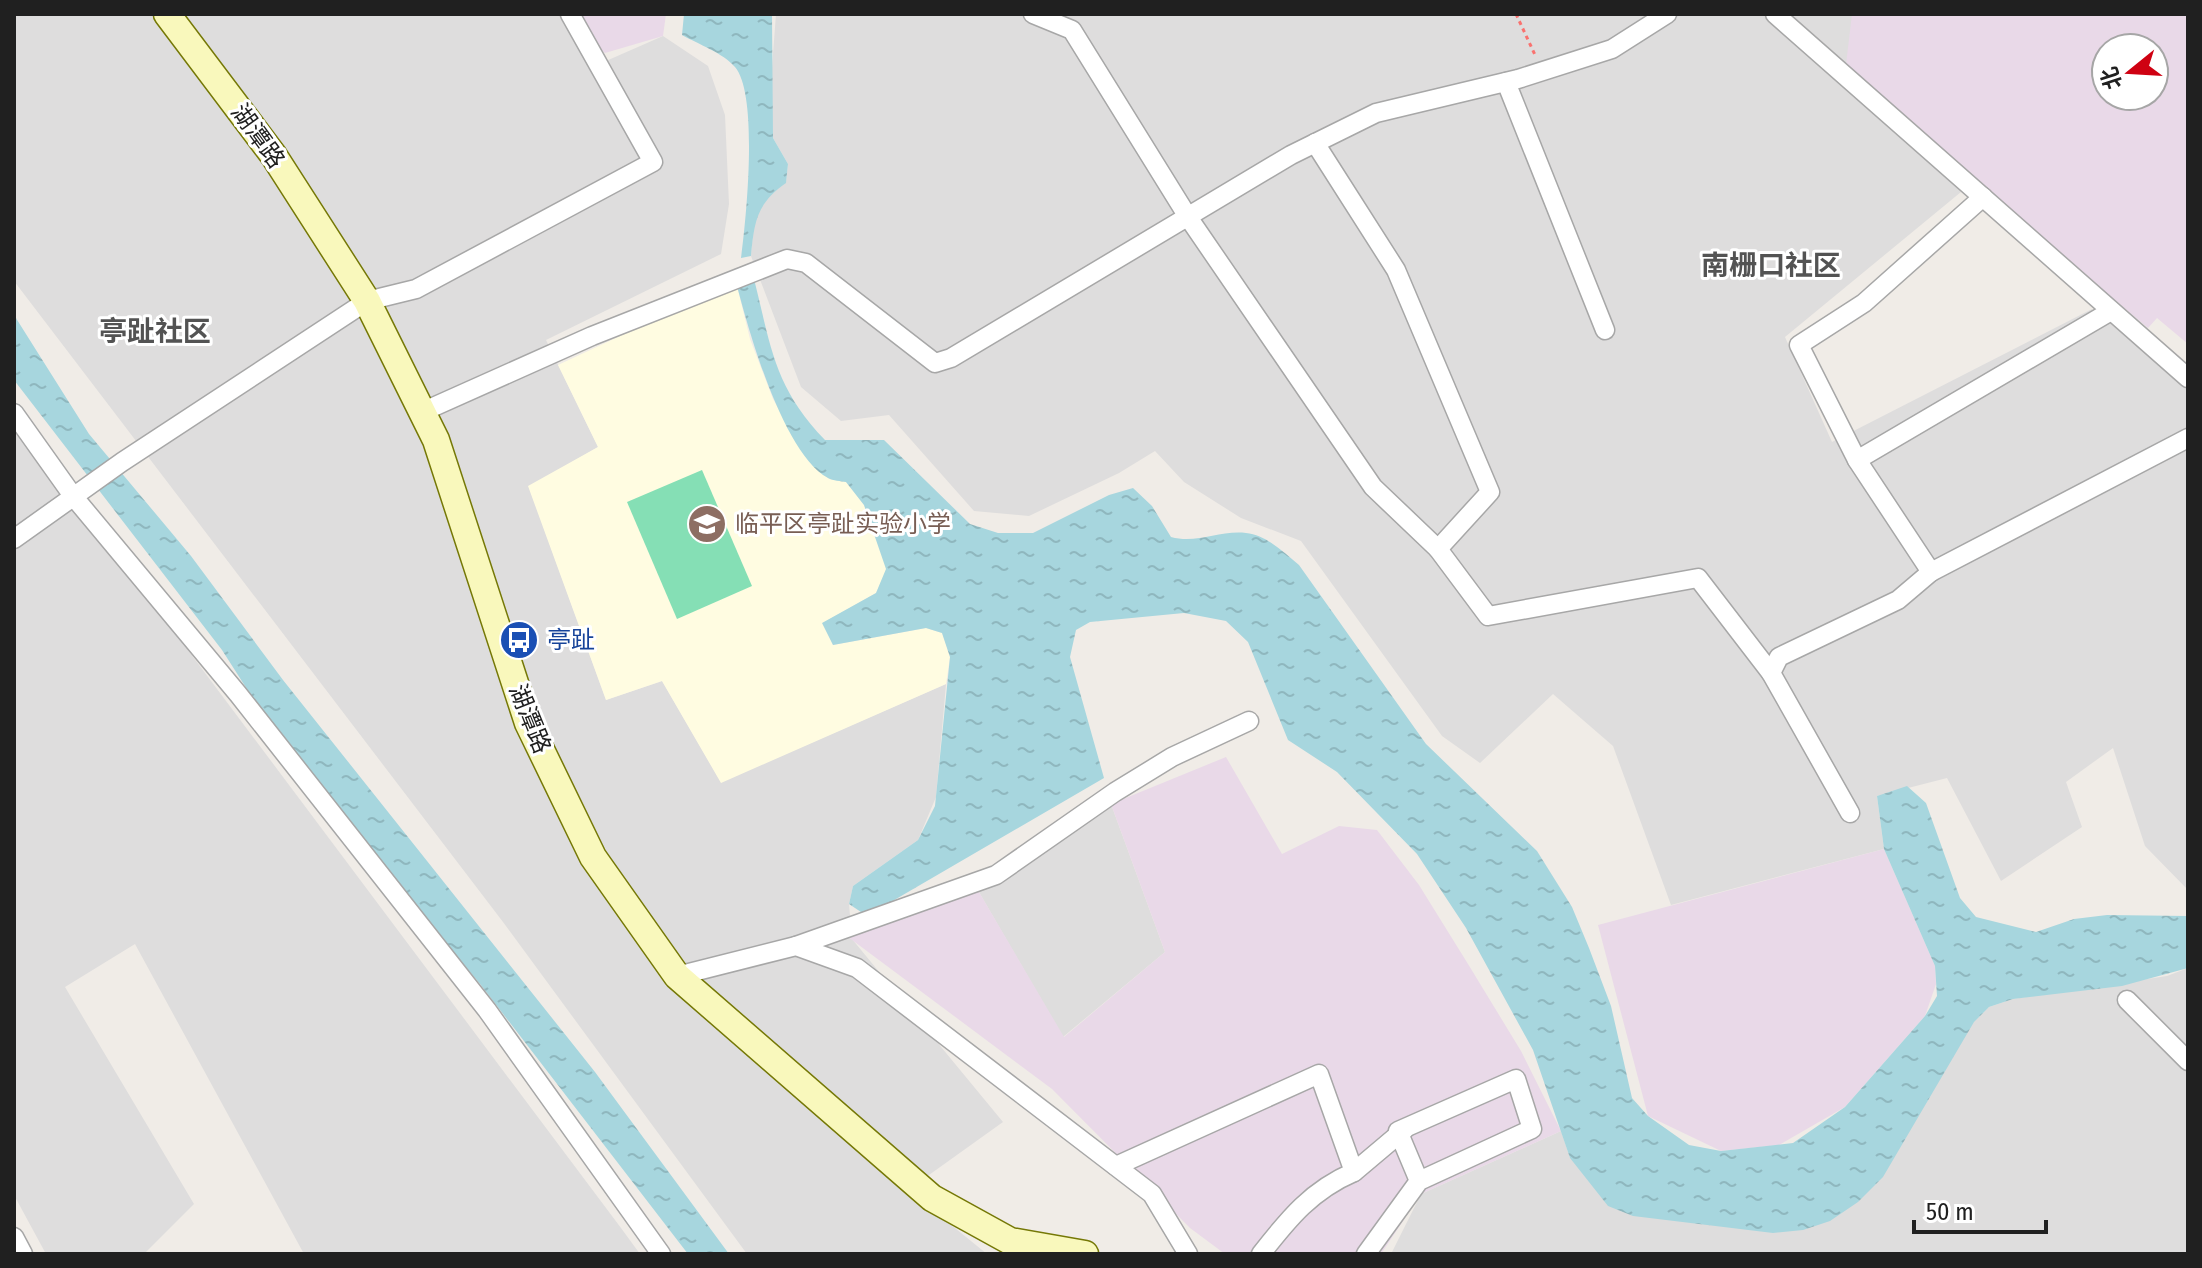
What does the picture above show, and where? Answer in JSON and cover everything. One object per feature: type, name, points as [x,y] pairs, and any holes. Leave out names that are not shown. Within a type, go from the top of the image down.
[{"type":"street","name":"湖潭路","points":[[167,14],[274,156],[367,301],[436,440],[528,723],[593,857],[677,976],[932,1198],[1010,1241],[1085,1254]]},
{"type":"street","points":[[14,539],[122,462],[367,301],[416,289],[653,162],[570,14]]},
{"type":"street","points":[[1033,14],[1072,30],[1188,217],[1373,487],[1438,549],[1488,616],[1698,578],[1771,673],[1850,813]]},
{"type":"street","points":[[422,412],[592,336],[787,259],[806,263],[935,363],[951,358],[1315,143],[1376,113],[1506,82],[1612,49],[1667,14]]},
{"type":"street","points":[[1775,14],[2188,378]]},
{"type":"street","points":[[1506,82],[1605,330]]},
{"type":"street","points":[[1315,143],[1396,270],[1490,492],[1438,549]]},
{"type":"street","points":[[1931,572],[1857,460],[1799,345],[1864,303],[1983,197]]},
{"type":"street","points":[[1857,460],[2111,311]]},
{"type":"street","points":[[14,413],[81,491],[487,1010],[661,1254]]},
{"type":"street","points":[[1771,673],[1779,657],[1898,600],[1931,572],[2188,438]]},
{"type":"street","points":[[677,976],[796,946],[996,875],[1126,785],[1172,757],[1249,721]]},
{"type":"street","points":[[796,946],[857,968],[1152,1194],[1188,1254]]},
{"type":"street","points":[[2127,1000],[2188,1061]]},
{"type":"street","points":[[1116,1166],[1319,1074],[1354,1172]]},
{"type":"street","points":[[1261,1254],[1280,1229],[1325,1184],[1354,1172],[1404,1130],[1516,1079],[1532,1129],[1419,1181],[1366,1254]]},
{"type":"street","points":[[1404,1130],[1419,1181]]},
{"type":"street","points":[[14,1237],[23,1254]]},
{"type":"path","points":[[1516,14],[1543,71]]},
{"type":"shaded area","points":[[14,14],[582,14],[606,61],[663,36],[708,66],[725,115],[729,204],[721,254],[546,340],[598,447],[529,487],[606,700],[662,681],[721,782],[946,684],[936,797],[918,840],[853,886],[849,904],[852,939],[1003,1122],[908,1190],[987,1254],[747,1254],[503,922],[14,281]]},
{"type":"shaded area","points":[[565,14],[666,14],[663,36],[605,53],[568,23]]},
{"type":"shaded area","points":[[776,14],[1860,14],[1845,73],[1961,192],[1785,337],[1832,442],[2092,309],[2188,384],[2188,890],[2145,846],[2113,748],[2066,782],[2082,827],[2001,881],[1947,778],[1877,796],[1884,849],[1671,905],[1613,746],[1553,694],[1480,763],[1442,736],[1301,541],[1241,518],[1184,482],[1155,451],[1119,473],[1029,516],[974,511],[889,415],[841,421],[801,387],[751,256],[754,218],[767,196],[786,182],[788,164],[773,138],[770,94]]},
{"type":"shaded area","points":[[1852,14],[2188,14],[2188,344],[2157,318],[2148,328],[1845,73]]},
{"type":"shaded area","name":"临平区亭趾实验小学","points":[[736,282],[750,339],[773,399],[796,440],[829,479],[846,482],[864,505],[887,569],[876,593],[823,623],[833,645],[926,628],[942,633],[950,657],[946,684],[721,783],[662,681],[606,700],[528,486],[598,447],[558,365]]},
{"type":"shaded area","points":[[14,418],[640,1254],[304,1254],[135,944],[65,987],[194,1204],[144,1254],[46,1254],[14,1195]]},
{"type":"shaded area","points":[[1226,757],[1282,854],[1339,826],[1377,830],[1419,885],[1468,964],[1521,1051],[1561,1131],[1421,1194],[1381,1254],[1225,1254],[1190,1228],[1052,1089],[840,931],[976,887],[1064,1037],[1165,952],[1111,804]]},
{"type":"shaded area","points":[[1111,804],[1165,952],[1063,1037],[976,887]]},
{"type":"shaded area","points":[[1884,849],[1935,966],[1936,984],[1925,1016],[1845,1107],[1779,1145],[1721,1151],[1648,1116],[1598,925]]},
{"type":"shaded area","points":[[2188,968],[2188,1254],[1391,1254],[1421,1194],[1561,1131],[1570,1158],[1760,1231],[1989,1007],[2013,999],[2167,976]]},
{"type":"green space","points":[[702,470],[752,586],[677,619],[627,502]]},
{"type":"water","points":[[684,14],[772,14],[773,138],[788,164],[786,183],[769,198],[759,214],[751,256],[741,258],[749,159],[747,103],[742,82],[730,62],[682,35]]},
{"type":"water","points":[[753,275],[770,344],[784,383],[825,440],[884,440],[970,524],[998,533],[1033,533],[1109,495],[1133,488],[1152,506],[1171,537],[1190,539],[1254,534],[1275,545],[1299,565],[1426,744],[1537,851],[1572,907],[1589,948],[1611,1006],[1632,1098],[1648,1116],[1689,1145],[1721,1151],[1793,1143],[1845,1107],[1925,1016],[1937,996],[1935,966],[1884,849],[1877,796],[1907,786],[1926,803],[1960,898],[1976,917],[2036,932],[2074,919],[2107,915],[2188,916],[2188,968],[2122,986],[2013,999],[1989,1007],[1974,1022],[1883,1177],[1858,1202],[1830,1221],[1803,1230],[1773,1233],[1633,1216],[1608,1206],[1570,1158],[1533,1050],[1466,928],[1417,854],[1337,772],[1288,740],[1248,642],[1226,621],[1184,613],[1090,622],[1076,630],[1070,657],[1104,778],[884,906],[864,914],[849,904],[853,886],[918,840],[935,806],[950,657],[942,633],[926,628],[833,645],[822,623],[876,593],[886,569],[864,505],[846,482],[828,478],[812,465],[782,418],[749,329],[736,282]]},
{"type":"water","points":[[14,315],[89,434],[191,556],[283,680],[595,1072],[729,1254],[688,1254],[480,984],[287,752],[222,650],[14,380]]},
{"type":"place","name":"临平区亭趾实验小学","points":[[707,524]]},
{"type":"place","name":"亭趾","points":[[519,640]]},
{"type":"district","name":"南栅口社区","points":[[1771,265]]},
{"type":"district","name":"亭趾社区","points":[[155,331]]}]
